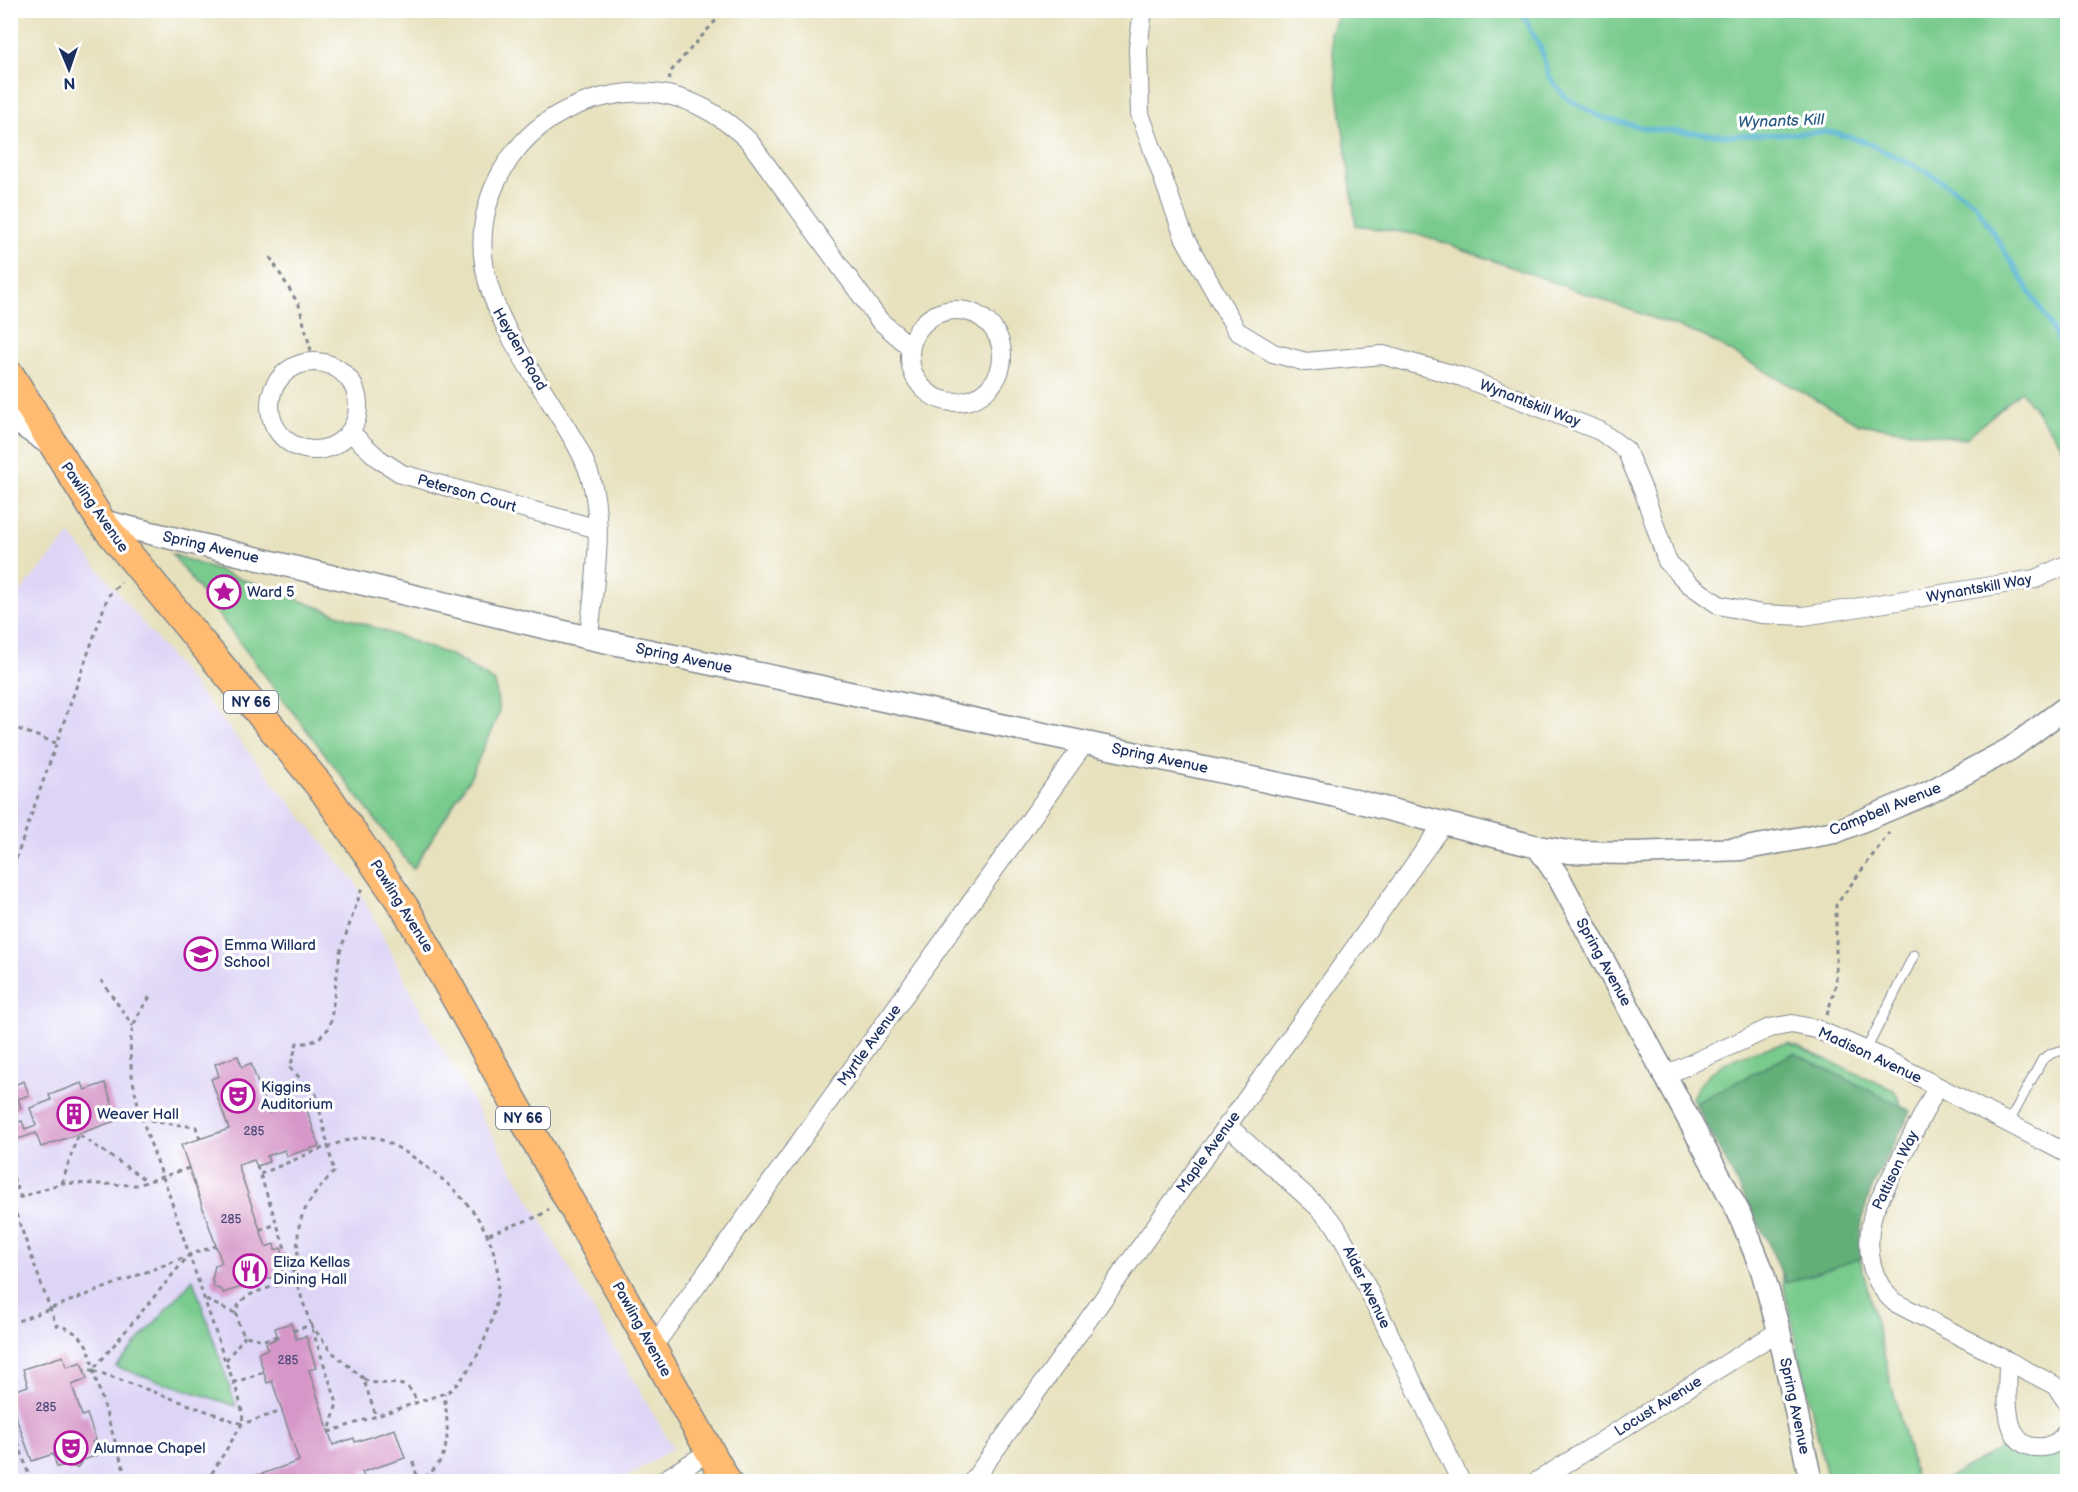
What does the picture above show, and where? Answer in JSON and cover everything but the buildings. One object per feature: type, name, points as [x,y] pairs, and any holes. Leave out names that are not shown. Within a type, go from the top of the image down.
[{"type":"main road","name":"Pawling Avenue","points":[[10,375],[52,446],[101,521],[324,791],[407,911],[727,1482]]},
{"type":"street","name":"Wynantskill Way","points":[[1143,10],[1138,48],[1140,114],[1184,237],[1225,314],[1237,331],[1273,353],[1306,362],[1383,355],[1462,377],[1600,431],[1626,450],[1643,490],[1667,561],[1689,584],[1719,605],[1761,615],[1804,616],[2035,579],[2067,564]]},
{"type":"street","name":"Heyden Road","points":[[589,638],[597,529],[591,478],[582,454],[493,303],[484,273],[482,242],[485,212],[495,184],[509,159],[532,131],[559,113],[592,100],[634,93],[664,93],[699,104],[731,124],[749,141],[879,320],[909,346]]},
{"type":"street","points":[[953,310],[968,312],[988,323],[1000,342],[1003,356],[1000,371],[993,385],[982,395],[960,402],[937,399],[924,390],[915,378],[909,346],[926,321],[953,310]]},
{"type":"street","points":[[314,362],[340,370],[350,380],[356,392],[357,420],[350,432],[339,443],[325,449],[310,450],[296,446],[283,437],[274,425],[271,402],[278,381],[288,371],[314,362]]},
{"type":"street","points":[[10,417],[52,446]]},
{"type":"street","name":"Peterson Court","points":[[350,432],[379,459],[402,474],[597,529]]},
{"type":"street","name":"Spring Avenue","points":[[101,521],[589,638],[1332,795],[1538,847],[1559,878],[1738,1213],[1762,1270],[1779,1331],[1811,1482]]},
{"type":"street","name":"Campbell Avenue","points":[[1538,847],[1569,852],[1635,853],[1741,849],[1835,832],[1928,793],[2010,749],[2067,706]]},
{"type":"street","name":"Myrtle Avenue","points":[[653,1347],[1085,743]]},
{"type":"street","name":"Maple Avenue","points":[[972,1482],[1444,823]]},
{"type":"street","name":"Madison Avenue","points":[[1666,1075],[1770,1028],[1791,1024],[1816,1029],[1866,1050],[2067,1155]]},
{"type":"street","name":"Pattison Way","points":[[1937,1087],[1874,1210],[1870,1227],[1870,1263],[1882,1290],[1894,1302],[2056,1386],[2067,1404]]},
{"type":"street","name":"Alder Avenue","points":[[1227,1125],[1335,1225],[1461,1482]]},
{"type":"street","name":"Locust Avenue","points":[[1536,1482],[1779,1331]]},
{"type":"street","points":[[2008,1361],[2009,1413],[2011,1428],[2016,1438],[2030,1447],[2049,1446],[2058,1442],[2067,1428]]},
{"type":"street","points":[[661,1482],[710,1451]]},
{"type":"lane","points":[[1866,1050],[1914,955]]},
{"type":"lane","points":[[2008,1124],[2042,1060],[2052,1053],[2067,1049]]},
{"type":"path","points":[[664,93],[672,70],[724,10]]},
{"type":"path","points":[[270,257],[299,305],[314,362]]},
{"type":"path","points":[[10,876],[108,596],[124,579]]},
{"type":"path","points":[[10,726],[56,743]]},
{"type":"path","points":[[1826,1018],[1836,984],[1836,905],[1890,831]]},
{"type":"path","points":[[277,1336],[264,1340],[245,1336],[239,1326],[238,1304],[244,1296],[290,1282],[298,1264],[298,1233],[305,1209],[334,1172],[316,1094],[290,1068],[291,1060],[297,1043],[310,1043],[330,1027],[340,952],[374,861]]},
{"type":"path","points":[[101,980],[129,1017],[134,1028]]},
{"type":"path","points":[[150,997],[137,1014],[131,1064],[142,1117],[244,1416],[242,1424],[205,1482]]},
{"type":"path","points":[[142,1117],[156,1122],[196,1127],[200,1139]]},
{"type":"path","points":[[62,1183],[78,1134],[147,1182]]},
{"type":"path","points":[[257,1166],[337,1403],[329,1432],[444,1393],[461,1382],[478,1354],[491,1323],[497,1298],[498,1273],[488,1235],[461,1194],[409,1155],[370,1136],[330,1147],[260,1174]]},
{"type":"path","points":[[129,1482],[93,1370],[92,1356],[80,1335],[56,1325],[11,1200],[62,1183],[137,1185],[189,1168]]},
{"type":"path","points":[[10,1169],[21,1197]]},
{"type":"path","points":[[488,1235],[539,1216]]},
{"type":"path","points":[[260,1230],[278,1224]]},
{"type":"path","points":[[10,1324],[216,1246]]},
{"type":"path","points":[[93,1370],[189,1255]]},
{"type":"path","points":[[204,1299],[237,1314]]},
{"type":"path","points":[[293,1331],[311,1325]]},
{"type":"path","points":[[311,1325],[332,1352],[363,1378],[406,1385],[413,1391],[416,1402]]},
{"type":"path","points":[[226,1361],[245,1336]]},
{"type":"path","points":[[84,1371],[93,1370],[242,1424],[282,1412]]},
{"type":"path","points":[[233,1383],[264,1372]]},
{"type":"path","points":[[363,1378],[376,1416]]},
{"type":"path","points":[[414,1462],[418,1481],[437,1465],[449,1438],[444,1393]]},
{"type":"path","points":[[10,1417],[31,1482]]},
{"type":"path","points":[[212,1473],[214,1482]]},
{"type":"path","points":[[111,1482],[126,1477]]},
{"type":"shaded area","name":"Emma Willard School","points":[[70,534],[355,882],[423,1015],[673,1448],[620,1481],[11,1482],[11,603]]},
{"type":"green space","points":[[1342,10],[2067,11],[2067,453],[2021,391],[1965,439],[1859,424],[1703,336],[1422,235],[1356,226],[1330,32]]},
{"type":"green space","points":[[172,554],[453,656],[495,682],[499,713],[471,776],[413,869]]},
{"type":"green space","points":[[1789,1043],[1894,1090],[1905,1112],[1862,1207],[1856,1244],[1916,1481],[1828,1481],[1777,1256],[1692,1098],[1708,1075],[1720,1067],[1746,1054]]},
{"type":"green space","points":[[1794,1053],[1911,1111],[1874,1182],[1867,1201],[1860,1239],[1862,1258],[1786,1283],[1767,1240],[1695,1103]]},
{"type":"green space","points":[[193,1279],[236,1406],[116,1367]]},
{"type":"green space","points":[[2010,1442],[2023,1453],[2037,1457],[2053,1454],[2067,1446],[2067,1481],[1941,1482]]},
{"type":"waterway","name":"Wynants Kill","points":[[1521,10],[1542,51],[1548,75],[1566,98],[1603,118],[1649,129],[1730,136],[1831,132],[1863,141],[1927,172],[1974,202],[2048,321],[2068,360]]},
{"type":"place","name":"Ward 5","points":[[224,592]]},
{"type":"place","name":"Emma Willard School","points":[[201,954]]},
{"type":"place","name":"Kiggins Auditorium","points":[[238,1096]]},
{"type":"place","name":"Weaver Hall","points":[[74,1114]]},
{"type":"place","name":"Eliza Kellas Dining Hall","points":[[250,1271]]},
{"type":"place","name":"Alumnae Chapel","points":[[71,1448]]}]
